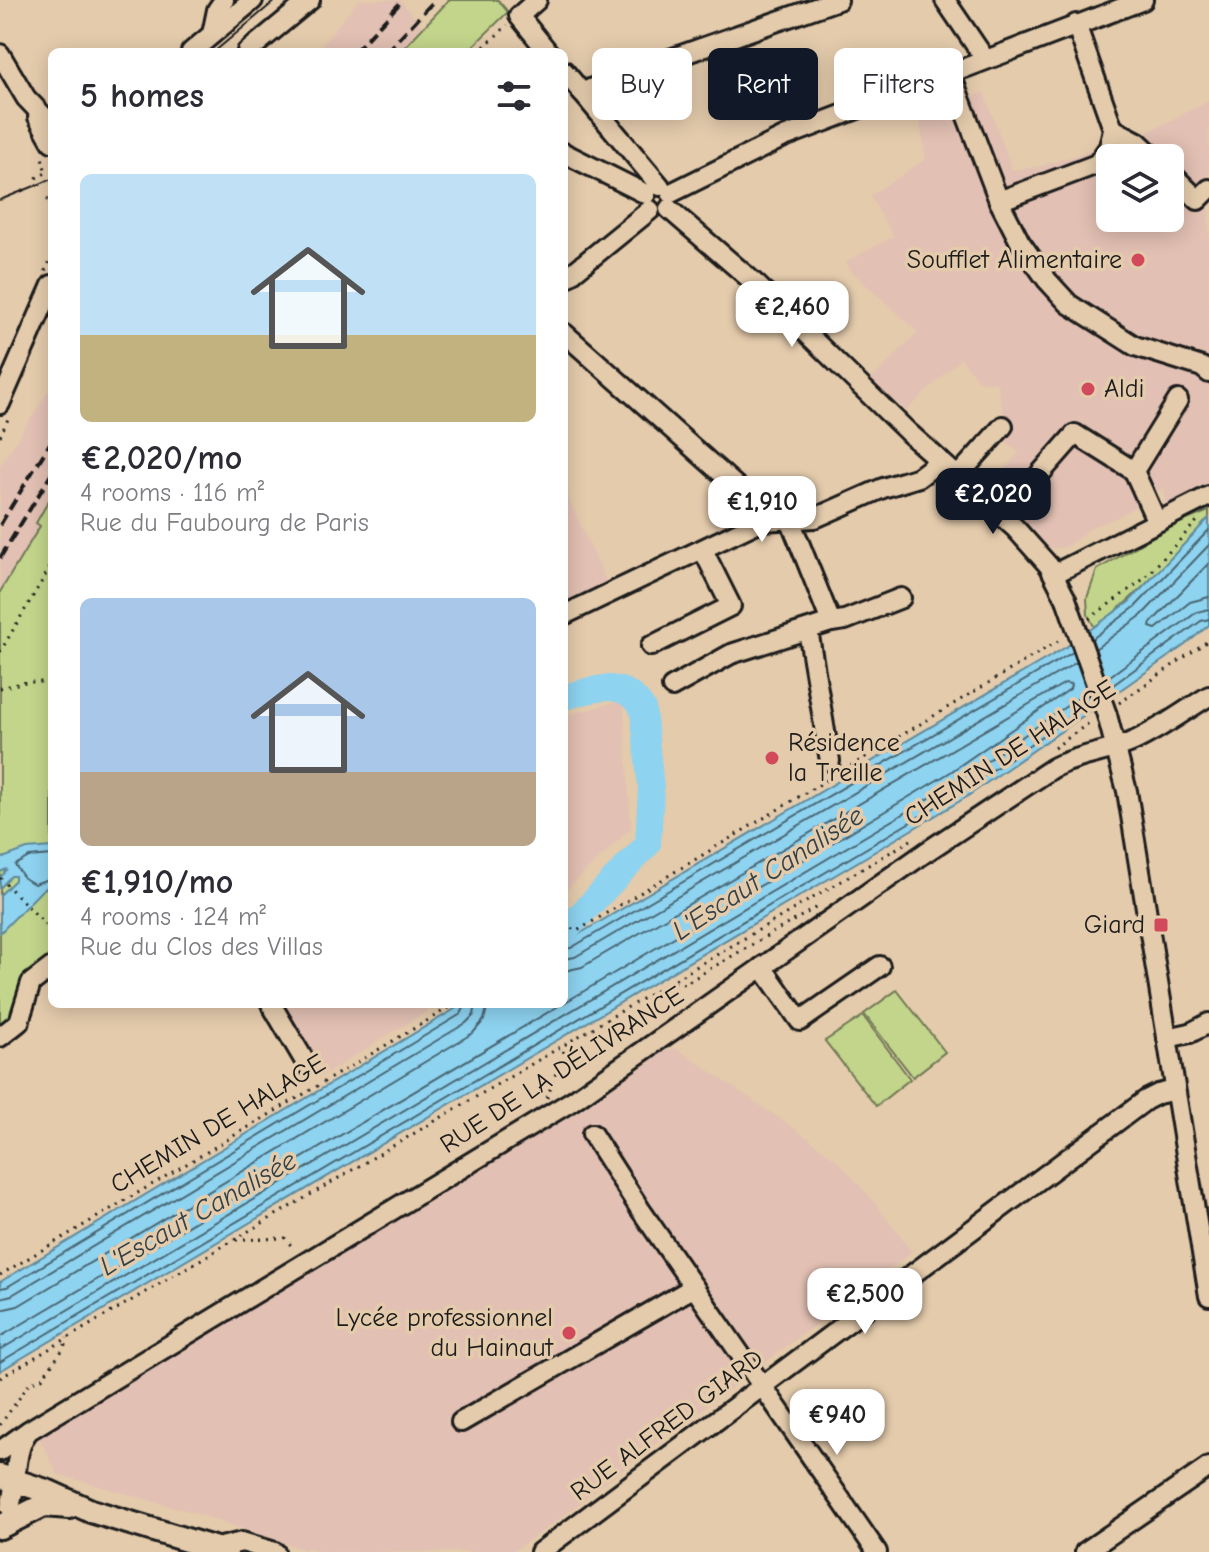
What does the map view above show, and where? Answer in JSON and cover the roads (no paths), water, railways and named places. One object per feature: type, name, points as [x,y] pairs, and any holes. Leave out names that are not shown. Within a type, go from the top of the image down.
[{"type":"main road","points":[[91,1511],[48,1504],[3,1520],[8,1491],[6,1478],[49,1492],[91,1511],[218,1551]]},
{"type":"street","points":[[212,34],[217,10],[224,0]]},
{"type":"street","points":[[196,48],[253,0]]},
{"type":"street","points":[[252,48],[310,0]]},
{"type":"street","points":[[945,0],[985,59]]},
{"type":"street","points":[[963,67],[1143,0]]},
{"type":"street","points":[[534,1],[519,16],[545,48]]},
{"type":"street","points":[[582,93],[610,80],[832,1]]},
{"type":"street","points":[[999,201],[1097,164],[1109,147],[1113,129],[1076,24]]},
{"type":"street","points":[[0,54],[33,107],[46,147]]},
{"type":"street","points":[[568,76],[659,198],[757,285],[940,461],[1003,516],[1030,543],[1054,574],[1107,713],[1127,791],[1209,1296]]},
{"type":"street","points":[[963,106],[999,201],[1020,242],[1069,304],[1135,346],[1202,367],[1209,373]]},
{"type":"street","points":[[33,107],[48,121]]},
{"type":"street","points":[[568,277],[659,198],[784,137],[834,117]]},
{"type":"street","points":[[1113,129],[1140,144]]},
{"type":"street","points":[[568,155],[659,198]]},
{"type":"street","points":[[1184,186],[1198,200],[1209,189]]},
{"type":"street","points":[[0,404],[48,294]]},
{"type":"street","points":[[568,343],[782,520],[831,622]]},
{"type":"street","points":[[1134,471],[1178,400]]},
{"type":"street","points":[[958,476],[1003,426]]},
{"type":"street","points":[[1003,516],[1075,434],[1134,471],[1156,520]]},
{"type":"street","points":[[568,613],[761,521],[820,517],[883,488],[919,477],[940,461]]},
{"type":"street","points":[[1054,574],[1156,520],[1207,504]]},
{"type":"street","points":[[651,646],[731,606],[703,550]]},
{"type":"street","points":[[672,687],[731,654],[845,620],[901,598]]},
{"type":"street","points":[[808,630],[834,770]]},
{"type":"street","name":"RUE DE LA DÉLIVRANCE","points":[[0,1451],[28,1431],[539,1121],[926,852],[1053,768],[1067,761],[1117,748],[1149,733],[1209,696]]},
{"type":"street","points":[[762,967],[800,1021],[880,966]]},
{"type":"street","points":[[0,1037],[19,1022],[31,983],[48,970]]},
{"type":"street","points":[[273,1008],[307,1065]]},
{"type":"street","points":[[1167,1038],[1190,1033],[1209,1023]]},
{"type":"street","name":"RUE ALFRED GIARD","points":[[540,1552],[1146,1100],[1175,1090]]},
{"type":"street","points":[[592,1134],[877,1552]]},
{"type":"street","points":[[461,1422],[694,1287]]},
{"type":"street","points":[[6,1478],[28,1431]]},
{"type":"street","points":[[1085,1552],[1209,1467]]},
{"type":"street","points":[[218,1551],[242,1542],[275,1552]]},
{"type":"water","name":"L'Escaut Canalisée","points":[[1209,518],[1209,625],[1185,645],[965,798],[0,1371],[0,1282],[456,1008],[568,1008],[568,941],[1066,647],[1129,602]]},
{"type":"water","points":[[48,847],[48,887],[0,933],[0,895],[15,880],[15,876],[11,876],[0,888],[0,878],[7,869],[0,872],[0,859],[27,849]]},
{"type":"waterway","points":[[568,696],[608,688],[627,692],[635,699],[643,709],[651,789],[648,844],[568,928]]},
{"type":"tram line","points":[[219,48],[276,0]]},
{"type":"tram line","points":[[0,200],[48,181]]},
{"type":"railway","points":[[358,48],[403,0]]},
{"type":"railway","points":[[390,48],[435,0]]},
{"type":"railway","points":[[0,525],[48,447]]},
{"type":"railway","points":[[0,558],[48,480]]},
{"type":"place","name":"Soufflet Alimentaire","points":[[1138,260]]},
{"type":"place","name":"Aldi","points":[[1088,389]]},
{"type":"place","name":"Résidence la Treille","points":[[772,758]]},
{"type":"place","name":"Giard","points":[[1161,925]]},
{"type":"place","name":"Lycée professionnel du Hainaut","points":[[569,1333]]}]
